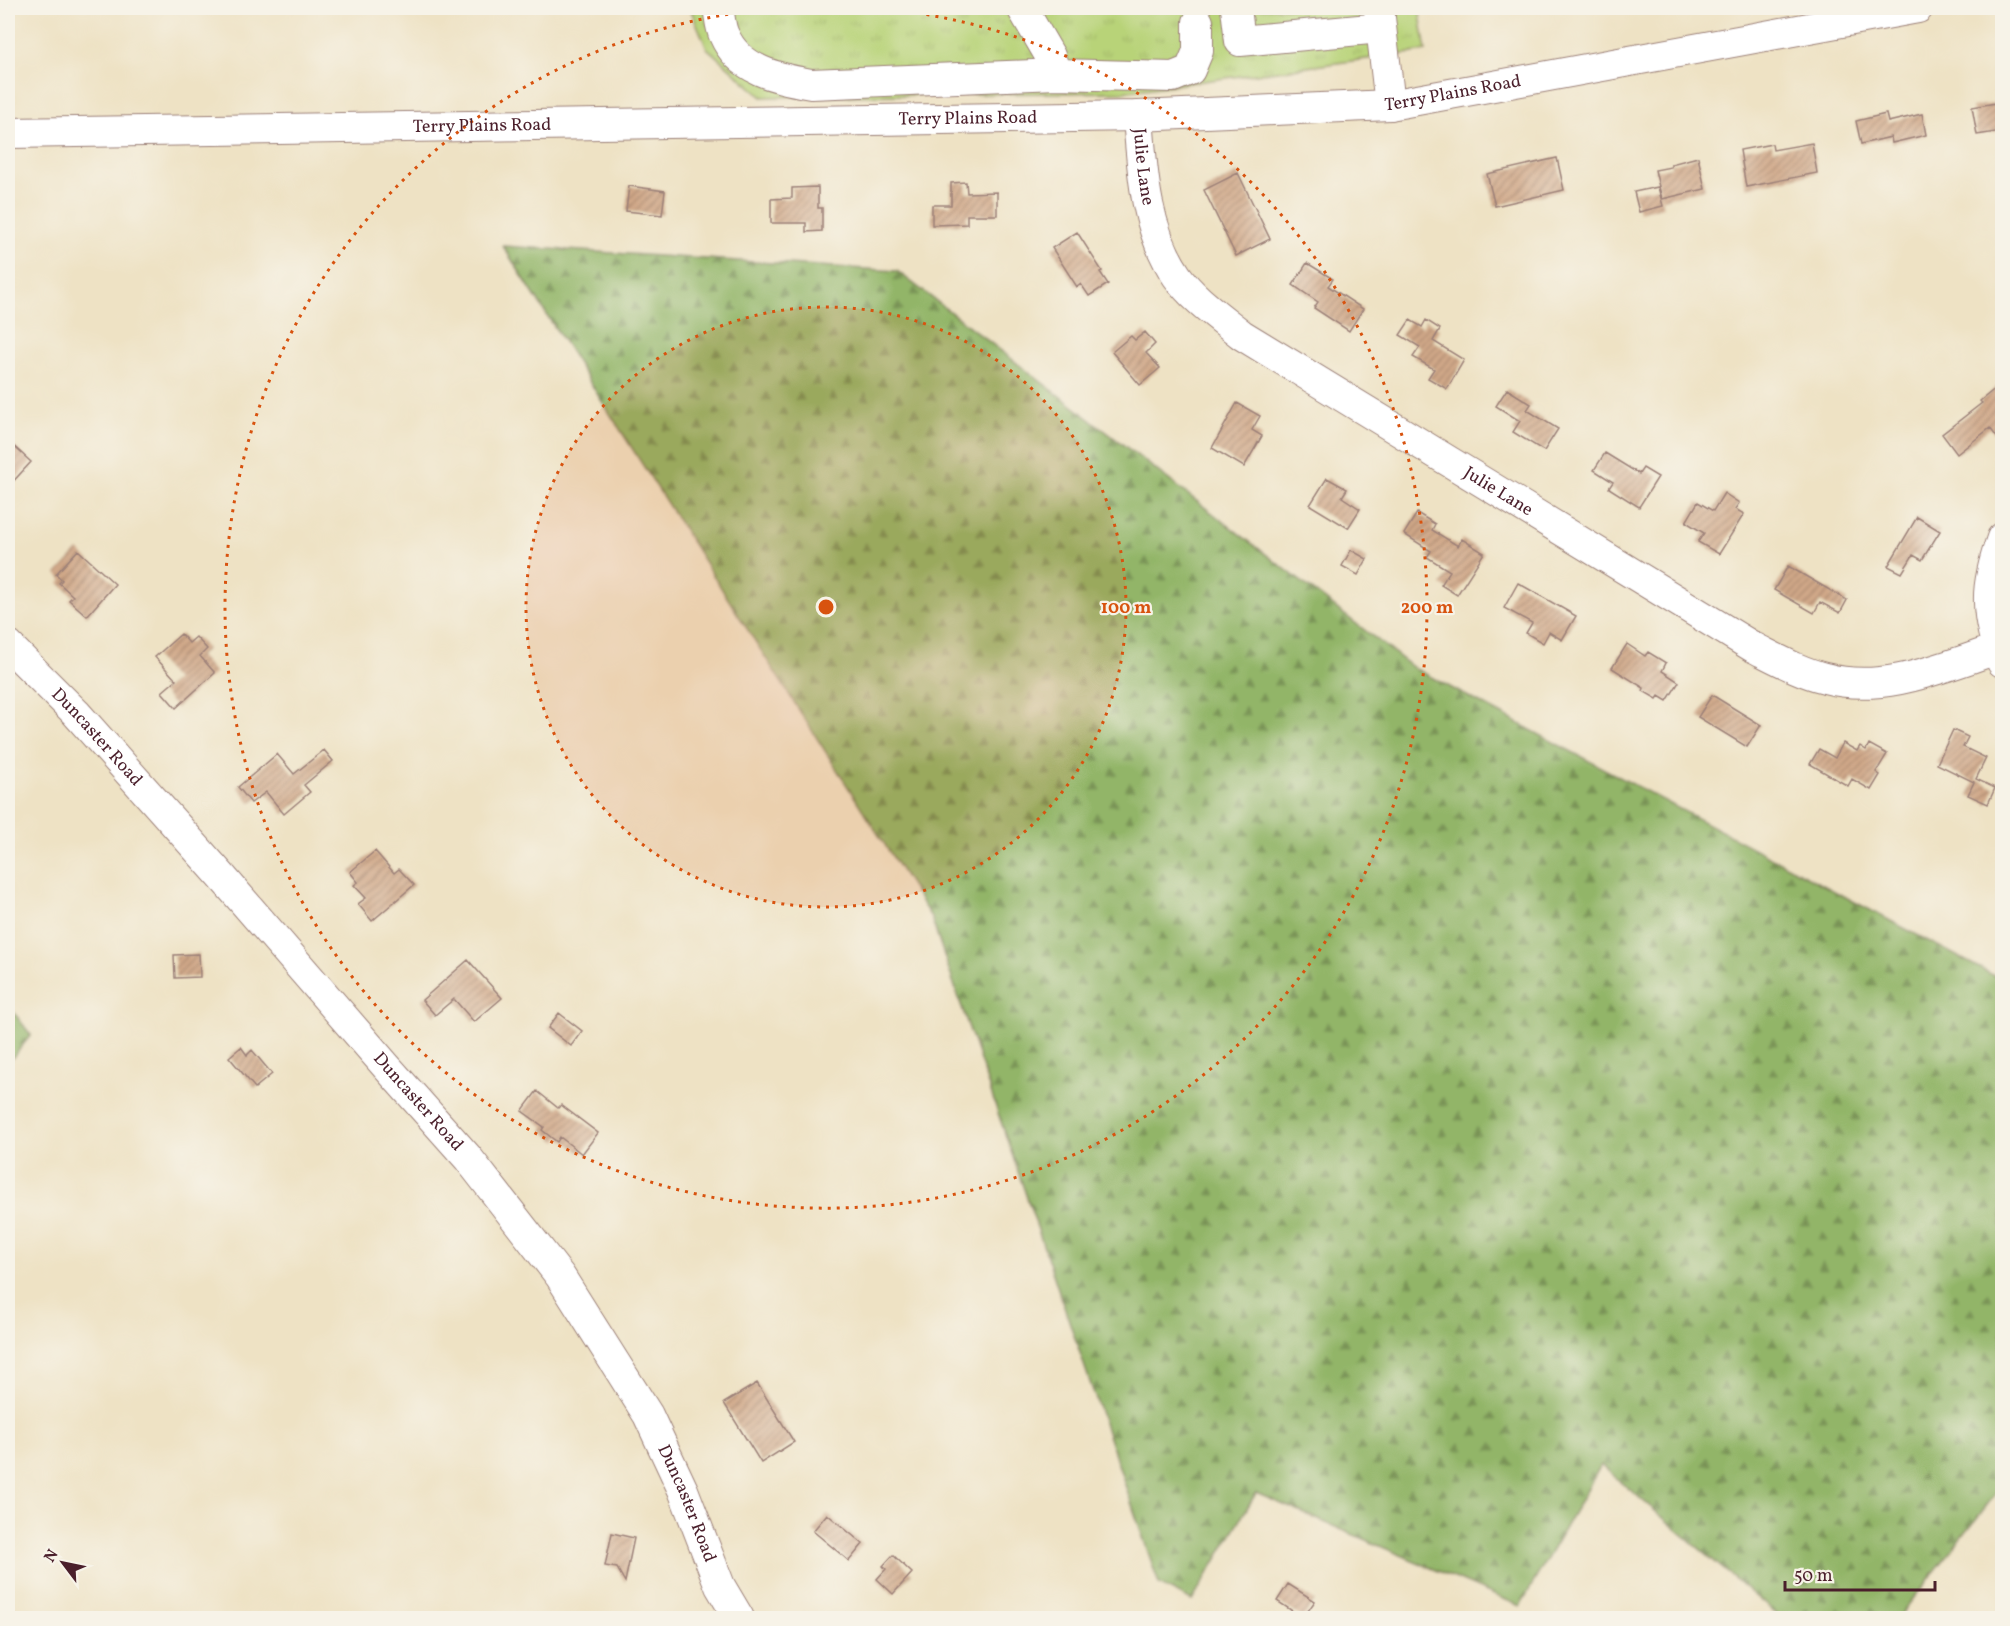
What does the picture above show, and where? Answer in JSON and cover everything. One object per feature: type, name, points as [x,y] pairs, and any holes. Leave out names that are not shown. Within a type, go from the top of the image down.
[{"type":"street","points":[[718,8],[722,33],[733,51],[745,63],[783,79],[811,84],[1056,74],[1173,77],[1190,70],[1198,51],[1195,15],[1237,13],[1240,41],[1380,18],[1390,105]]},
{"type":"street","points":[[1022,8],[1050,56],[1056,74]]},
{"type":"street","name":"Terry Plains Road","points":[[8,133],[1138,116],[1390,105],[1918,8]]},
{"type":"street","name":"Julie Lane","points":[[1138,116],[1142,175],[1152,224],[1160,244],[1178,276],[1199,300],[1242,335],[1753,647],[1798,669],[1827,679],[1873,683],[1908,678],[2000,655]]},
{"type":"street","points":[[2000,655],[1989,602],[1995,559],[2002,538]]},
{"type":"street","name":"Duncaster Road","points":[[8,645],[76,713],[468,1158],[560,1276],[648,1416],[683,1490],[720,1586],[739,1618]]},
{"type":"green space","points":[[690,8],[1419,8],[1426,51],[1122,92],[762,97],[707,48]]},
{"type":"green space","points":[[503,246],[897,271],[1414,668],[2002,980],[2002,1486],[1898,1618],[1781,1618],[1601,1465],[1520,1606],[1256,1493],[1192,1601],[1159,1584],[931,917]]},
{"type":"green space","points":[[8,1005],[31,1035],[8,1063]]},
{"type":"building","points":[[2002,102],[2002,131],[1977,135],[1972,107]]},
{"type":"building","points":[[1886,114],[1888,122],[1922,114],[1926,135],[1892,143],[1891,137],[1861,144],[1856,121]]},
{"type":"building","points":[[1812,143],[1817,173],[1746,187],[1740,150],[1772,144],[1773,150]]},
{"type":"building","points":[[1698,157],[1705,189],[1662,199],[1655,170]]},
{"type":"building","points":[[1557,158],[1564,190],[1495,206],[1487,174]]},
{"type":"building","points":[[1238,173],[1270,239],[1236,256],[1204,190]]},
{"type":"building","points":[[966,182],[967,193],[997,192],[997,215],[967,215],[967,224],[932,225],[932,205],[951,205],[951,183]]},
{"type":"building","points":[[629,186],[665,191],[662,215],[626,211]]},
{"type":"building","points":[[818,187],[818,208],[822,208],[822,231],[806,232],[806,223],[771,223],[771,199],[792,198],[792,188]]},
{"type":"building","points":[[1658,187],[1663,206],[1639,212],[1634,192]]},
{"type":"building","points":[[1077,232],[1108,284],[1089,296],[1081,284],[1077,287],[1052,248]]},
{"type":"building","points":[[1307,263],[1333,279],[1328,286],[1363,309],[1349,331],[1314,308],[1318,302],[1293,285]]},
{"type":"building","points":[[1410,320],[1422,327],[1426,320],[1440,329],[1433,341],[1464,360],[1447,389],[1428,378],[1434,369],[1413,357],[1420,347],[1400,335]]},
{"type":"building","points":[[1145,332],[1155,344],[1146,353],[1160,368],[1140,385],[1112,352],[1131,336],[1135,340]]},
{"type":"building","points":[[2002,383],[2002,444],[1990,428],[1957,454],[1942,434],[1982,403],[1980,401]]},
{"type":"building","points":[[1507,389],[1531,404],[1527,410],[1558,429],[1544,451],[1513,432],[1520,421],[1496,406]]},
{"type":"building","points":[[1237,403],[1260,416],[1252,430],[1262,436],[1244,467],[1212,448]]},
{"type":"building","points":[[8,441],[31,462],[8,487]]},
{"type":"building","points":[[1605,453],[1639,474],[1643,468],[1658,477],[1639,507],[1609,488],[1613,482],[1594,470]]},
{"type":"building","points":[[1327,478],[1347,489],[1342,497],[1360,509],[1348,528],[1310,505]]},
{"type":"building","points":[[1724,493],[1739,503],[1735,509],[1744,514],[1719,554],[1698,542],[1704,533],[1686,522],[1698,502],[1713,511]]},
{"type":"building","points":[[1417,513],[1435,524],[1432,530],[1458,546],[1462,539],[1484,553],[1457,595],[1441,585],[1450,571],[1427,557],[1431,551],[1404,534]]},
{"type":"building","points":[[1917,517],[1940,531],[1922,560],[1913,555],[1902,573],[1888,566]]},
{"type":"building","points":[[78,550],[115,584],[87,616],[69,600],[73,596],[59,583],[62,580],[56,574]]},
{"type":"building","points":[[1351,550],[1367,559],[1358,575],[1342,566]]},
{"type":"building","points":[[1788,566],[1847,600],[1840,613],[1820,602],[1814,613],[1774,590]]},
{"type":"building","points":[[1518,583],[1576,616],[1562,640],[1549,632],[1543,643],[1526,633],[1532,623],[1504,608]]},
{"type":"building","points":[[181,634],[189,643],[196,637],[207,649],[200,656],[215,673],[176,708],[162,692],[176,680],[155,657]]},
{"type":"building","points":[[1627,644],[1645,656],[1648,652],[1666,663],[1662,671],[1679,682],[1667,701],[1659,696],[1657,699],[1643,691],[1644,688],[1612,668]]},
{"type":"building","points":[[1712,695],[1761,725],[1747,747],[1698,717]]},
{"type":"building","points":[[1953,730],[1968,737],[1963,747],[1986,758],[1976,779],[1995,788],[1988,804],[1968,795],[1974,782],[1937,764]]},
{"type":"building","points":[[1843,743],[1857,751],[1860,746],[1866,750],[1869,744],[1887,754],[1876,772],[1880,775],[1871,790],[1852,779],[1848,786],[1810,764],[1819,749],[1835,758]]},
{"type":"building","points":[[324,750],[333,761],[304,785],[310,792],[284,814],[266,792],[251,803],[238,787],[277,754],[294,774]]},
{"type":"building","points":[[375,851],[394,873],[399,869],[414,885],[372,921],[358,904],[366,898],[354,885],[358,882],[350,872]]},
{"type":"building","points":[[199,954],[200,977],[175,978],[174,955]]},
{"type":"building","points":[[468,960],[502,998],[474,1022],[454,999],[435,1015],[422,1000]]},
{"type":"building","points":[[559,1013],[582,1031],[571,1046],[548,1028]]},
{"type":"building","points":[[241,1047],[247,1055],[252,1050],[272,1074],[255,1088],[229,1057]]},
{"type":"building","points":[[537,1091],[558,1108],[561,1105],[598,1133],[582,1154],[560,1137],[557,1142],[542,1130],[544,1127],[522,1111]]},
{"type":"building","points":[[757,1383],[794,1442],[761,1463],[724,1403]]},
{"type":"building","points":[[827,1514],[863,1544],[849,1561],[813,1531]]},
{"type":"building","points":[[612,1533],[634,1538],[625,1582],[617,1568],[605,1566]]},
{"type":"building","points":[[893,1555],[912,1573],[893,1594],[877,1579],[886,1569],[883,1566]]},
{"type":"building","points":[[1288,1584],[1315,1601],[1303,1618],[1277,1601]]}]
